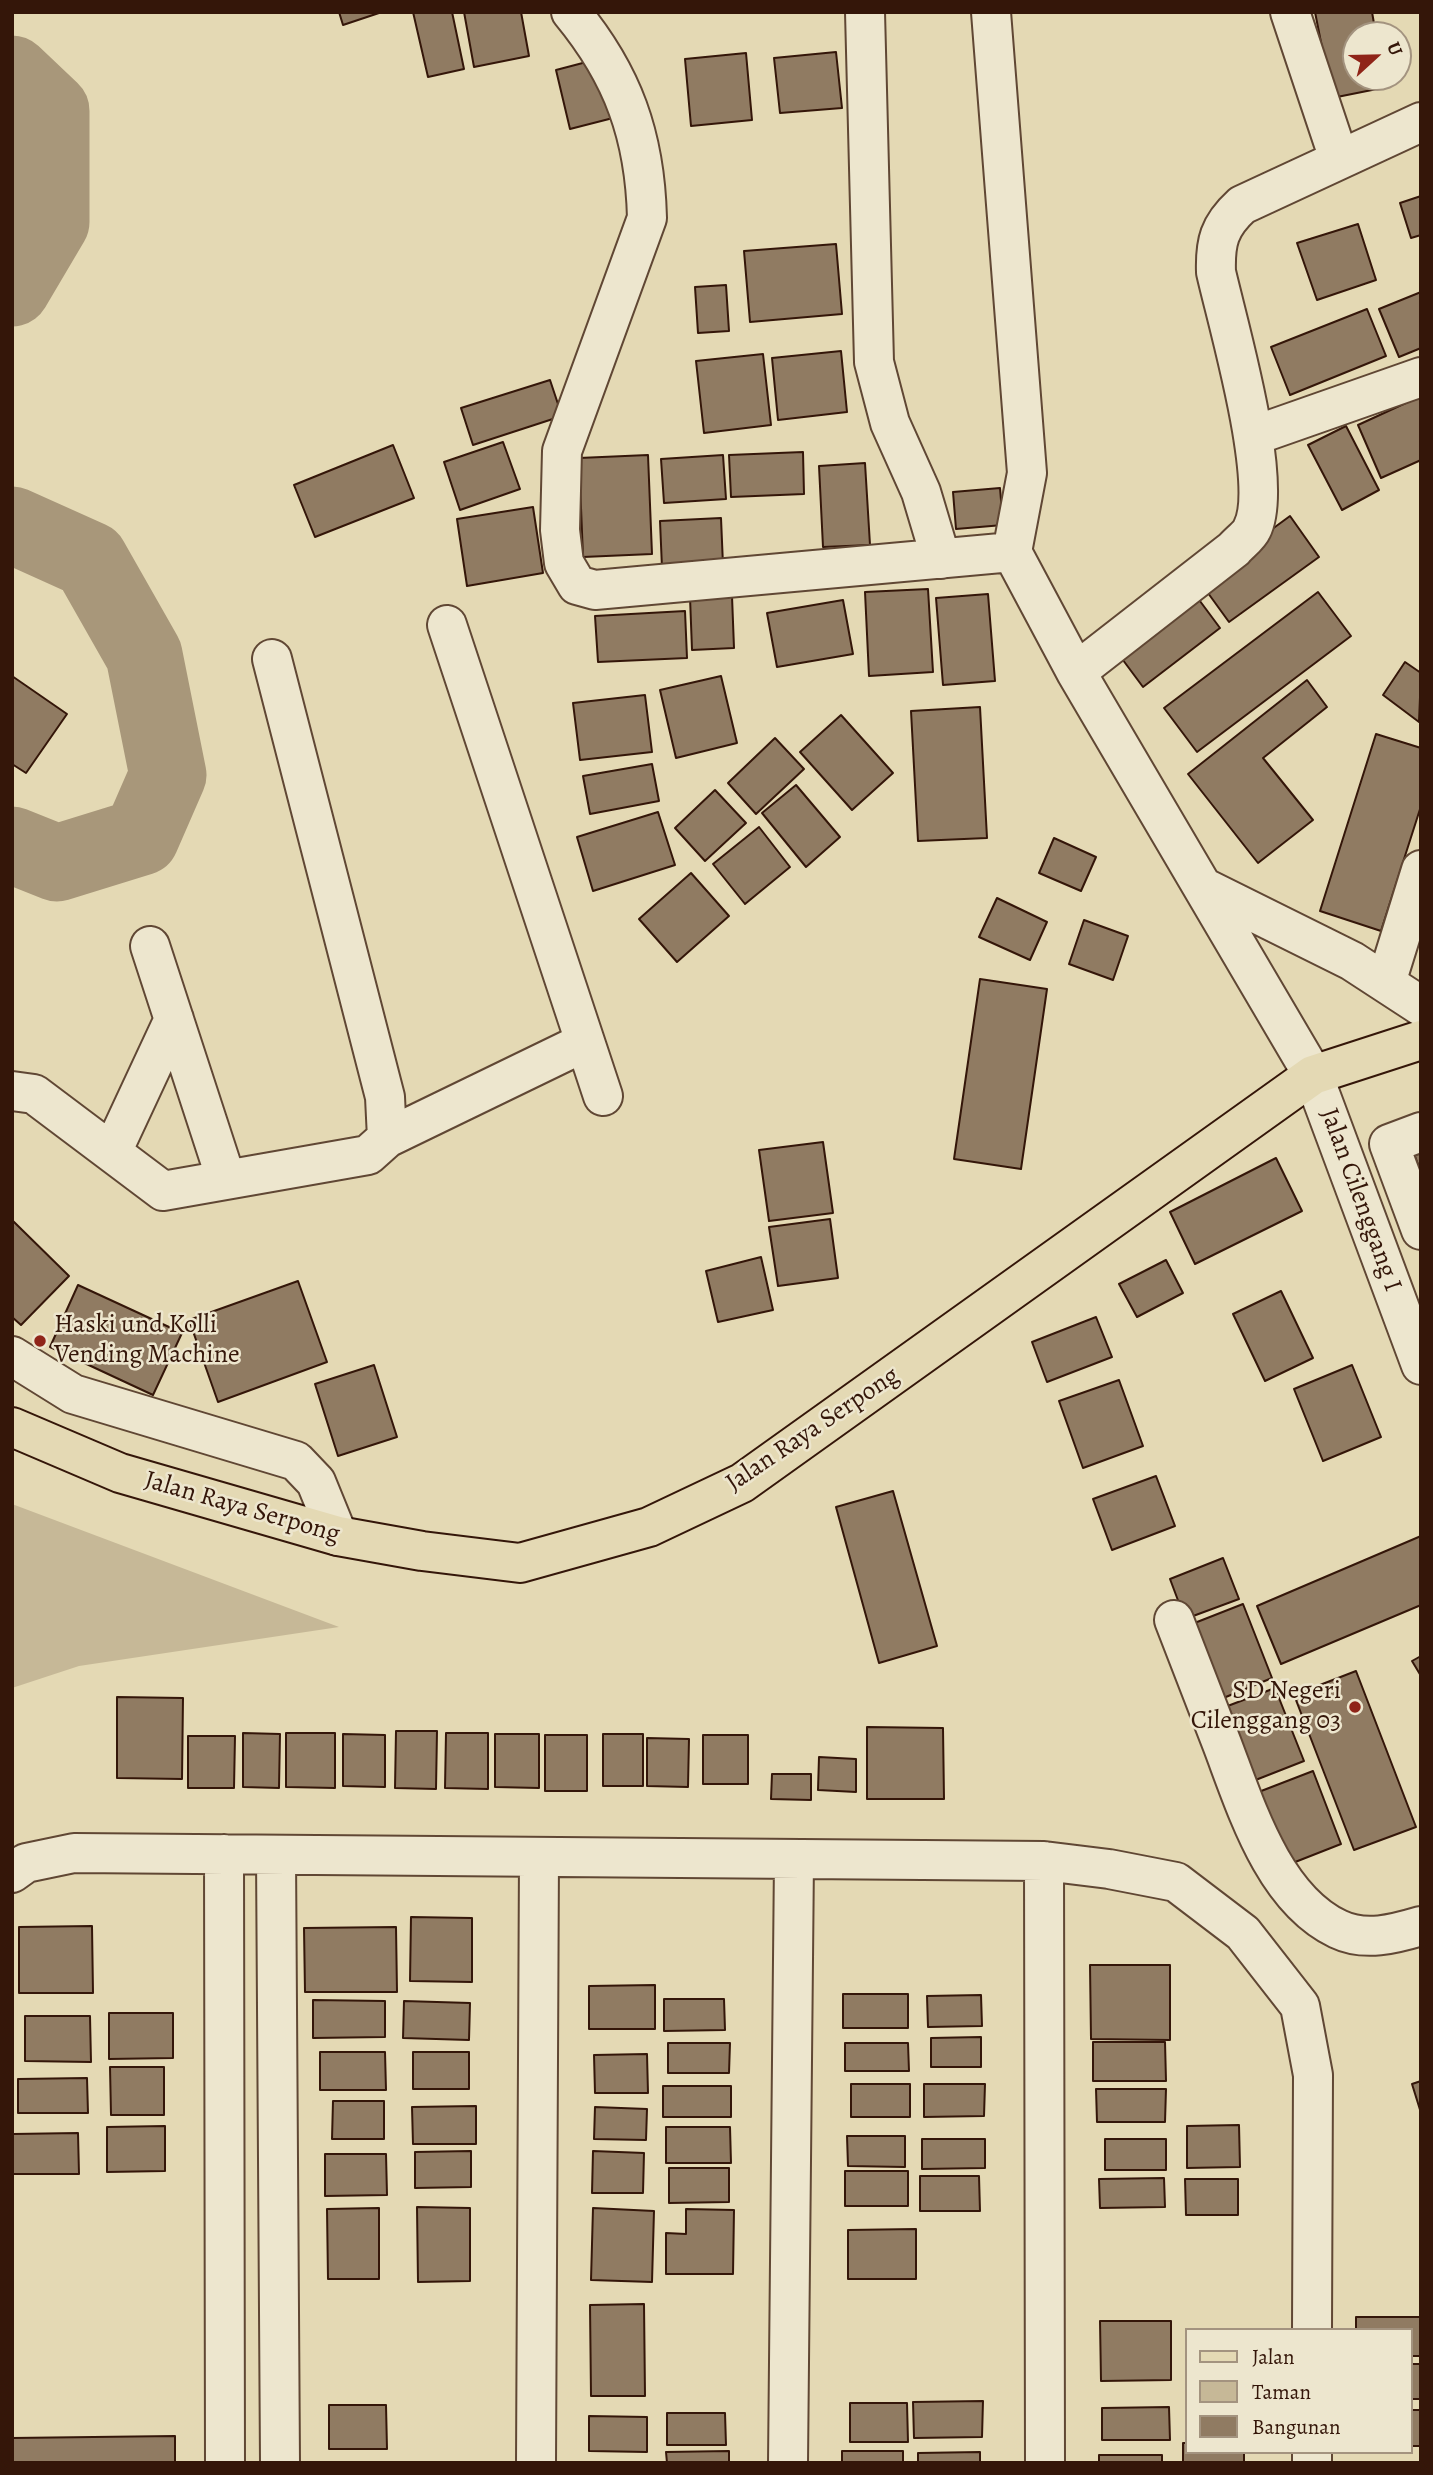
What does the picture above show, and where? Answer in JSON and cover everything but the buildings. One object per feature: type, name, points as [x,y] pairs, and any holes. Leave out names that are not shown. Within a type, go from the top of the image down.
[{"type":"main road","name":"Jalan Raya Serpong","points":[[12,1427],[120,1473],[338,1536],[422,1551],[520,1563],[649,1527],[742,1483],[1313,1075],[1421,1040]]},
{"type":"street","points":[[571,12],[606,59],[635,125],[646,177],[647,218],[562,451],[560,530],[564,563],[577,585],[595,590],[1012,552],[1027,473],[991,12]]},
{"type":"street","points":[[864,12],[874,362],[890,423],[921,492],[941,559]]},
{"type":"street","points":[[1290,12],[1339,159]]},
{"type":"street","points":[[1076,672],[1234,549],[1252,529],[1259,480],[1253,436],[1216,272],[1215,249],[1228,218],[1242,205],[1421,121]]},
{"type":"street","points":[[1253,436],[1421,377]]},
{"type":"street","name":"Jalan Cilenggang I","points":[[1012,552],[1076,672],[1313,1075],[1421,1365]]},
{"type":"street","points":[[447,625],[603,1096]]},
{"type":"street","points":[[272,659],[385,1097],[387,1138]]},
{"type":"street","points":[[1386,984],[1421,870]]},
{"type":"street","points":[[1203,887],[1352,961],[1421,1006]]},
{"type":"street","points":[[150,946],[226,1179]]},
{"type":"street","points":[[112,1152],[174,1019]]},
{"type":"street","points":[[12,1091],[34,1094],[163,1191],[368,1155],[387,1138],[585,1042]]},
{"type":"street","points":[[1421,1132],[1389,1144],[1421,1230]]},
{"type":"street","points":[[12,1356],[73,1394],[296,1461],[316,1482],[338,1536]]},
{"type":"street","points":[[1174,1619],[1259,1842],[1303,1906],[1338,1929],[1362,1936],[1392,1934],[1421,1926]]},
{"type":"street","points":[[12,1873],[26,1863],[74,1853],[225,1854],[1044,1861],[1109,1869],[1176,1882],[1243,1933],[1300,2006],[1313,2076],[1312,2328]]},
{"type":"street","points":[[225,1854],[225,2463]]},
{"type":"street","points":[[276,1855],[281,2463]]},
{"type":"street","points":[[536,2463],[540,1857]]},
{"type":"street","points":[[788,2463],[794,1859]]},
{"type":"street","points":[[1044,1861],[1045,2463]]},
{"type":"green space","points":[[12,1504],[339,1627],[79,1666],[12,1688]]},
{"type":"waterway","points":[[12,74],[51,111],[51,222],[12,288]]},
{"type":"waterway","points":[[12,525],[90,560],[144,655],[168,775],[141,837],[57,863],[12,845]]},
{"type":"place","name":"Haski und Kolli Vending Machine","points":[[40,1341]]},
{"type":"place","name":"SD Negeri Cilenggang 03","points":[[1355,1707]]}]
